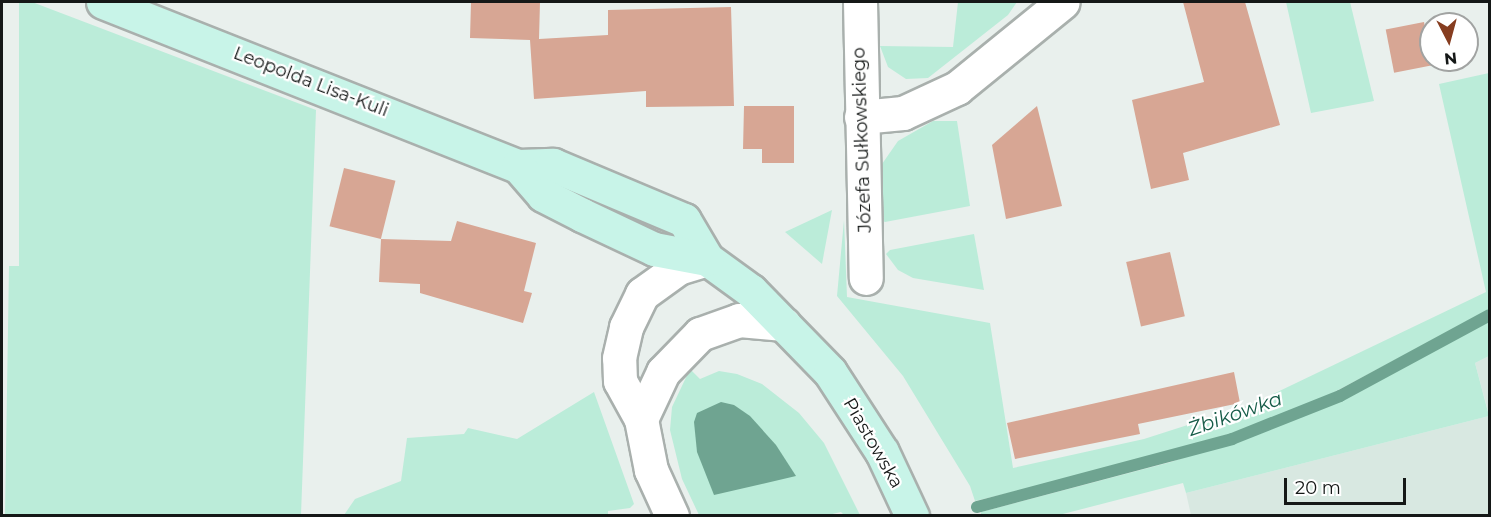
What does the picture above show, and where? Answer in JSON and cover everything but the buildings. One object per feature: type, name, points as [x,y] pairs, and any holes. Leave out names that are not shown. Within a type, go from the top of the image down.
[{"type":"street","name":"Leopolda Lisa-Kuli","points":[[103,2],[518,166],[553,165],[684,220],[707,259],[750,291],[830,372]]},
{"type":"street","name":"Józefa Sułkowskiego","points":[[860,2],[866,278]]},
{"type":"street","points":[[861,117],[903,113],[957,88],[1063,2]]},
{"type":"street","points":[[672,516],[651,470],[641,419],[620,381],[619,371],[630,315],[642,294],[666,275],[707,259]]},
{"type":"street","points":[[641,419],[663,372],[700,334],[739,320],[783,324]]},
{"type":"street","name":"Piastowska","points":[[830,372],[882,452],[912,516]]},
{"type":"shaded area","points":[[19,2],[32,2],[316,110],[301,515],[5,515],[9,266],[19,266]]},
{"type":"shaded area","points":[[958,2],[1017,2],[1008,15],[928,78],[906,79],[888,67],[880,46],[953,47]]},
{"type":"shaded area","points":[[1286,2],[1350,2],[1374,101],[1311,113]]},
{"type":"shaded area","points":[[1489,73],[1489,310],[1327,396],[1255,426],[1130,464],[975,501],[970,486],[903,376],[837,296],[844,220],[847,297],[990,323],[1013,468],[1144,439],[1250,405],[1486,292],[1439,84]]},
{"type":"shaded area","points":[[933,121],[957,121],[970,206],[885,222],[879,219],[882,164],[898,141]]},
{"type":"shaded area","points":[[832,210],[822,264],[785,232]]},
{"type":"shaded area","points":[[974,234],[984,290],[913,278],[898,270],[886,254],[890,250]]},
{"type":"shaded area","points":[[1489,321],[1489,356],[1475,363],[1489,416],[1186,493],[1183,483],[1059,515],[981,515],[981,512],[1171,462],[1300,417],[1363,389]]},
{"type":"shaded area","points":[[1489,356],[1489,415],[1475,363]]},
{"type":"shaded area","points":[[690,369],[700,379],[719,371],[737,374],[762,384],[799,413],[824,443],[860,515],[844,515],[841,512],[824,516],[699,515],[682,479],[670,430],[672,407]]},
{"type":"shaded area","points":[[594,392],[634,504],[630,508],[608,511],[608,516],[344,515],[355,499],[401,481],[407,438],[464,434],[468,428],[517,439]]},
{"type":"shaded area","points":[[721,402],[734,405],[750,416],[776,445],[796,476],[714,495],[697,452],[694,422],[697,413]]},
{"type":"shaded area","points":[[1489,416],[1489,515],[1191,515],[1186,493]]},
{"type":"waterway","name":"Żbikówka","points":[[977,507],[1232,439],[1340,396],[1490,315]]}]
